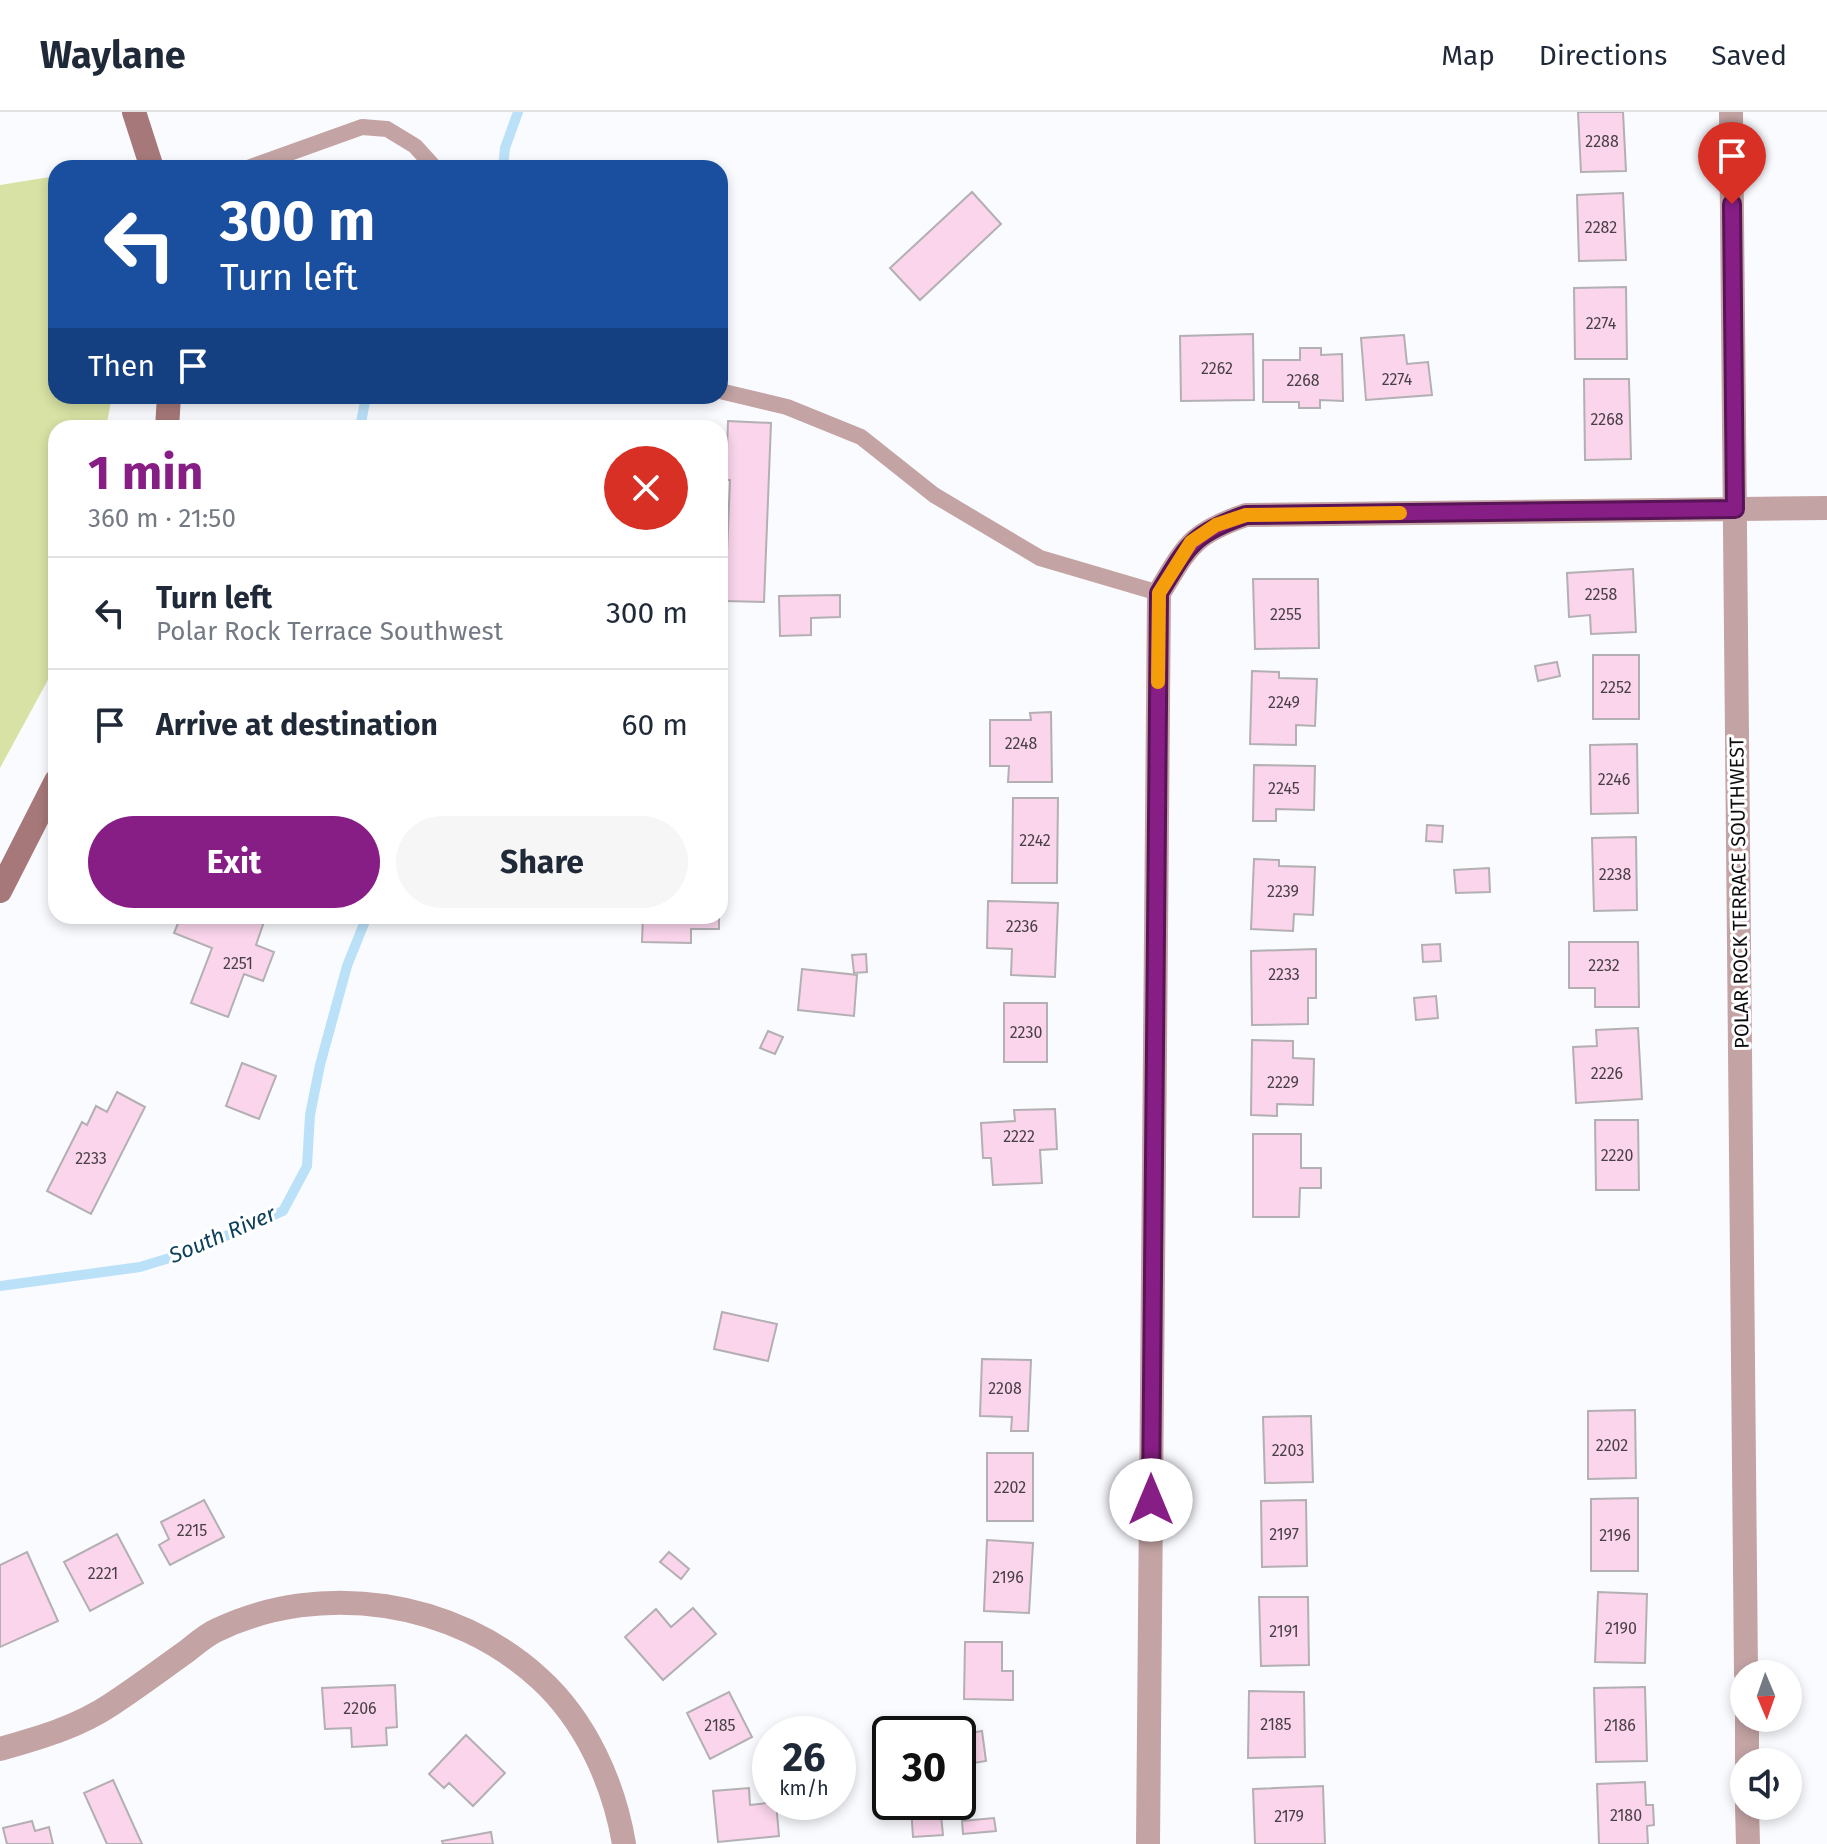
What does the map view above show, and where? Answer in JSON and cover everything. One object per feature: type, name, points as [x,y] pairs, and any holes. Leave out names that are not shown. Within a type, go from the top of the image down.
[{"type":"street","points":[[134,112],[149,160]]},
{"type":"street","name":"POLAR ROCK TERRACE SOUTHWEST","points":[[1731,112],[1746,1660]]},
{"type":"street","points":[[1148,1844],[1159,593],[1191,542],[1216,525],[1246,515],[1827,508]]},
{"type":"street","points":[[0,891],[48,797]]},
{"type":"street","points":[[0,1749],[57,1733],[109,1706],[214,1631],[261,1613],[310,1603],[370,1602],[429,1615],[484,1638],[540,1679],[574,1719],[601,1765],[619,1814],[624,1844]]},
{"type":"street","points":[[1747,1820],[1748,1844]]},
{"type":"lane","points":[[270,160],[362,127],[387,129],[415,146],[428,160]]},
{"type":"lane","points":[[728,393],[787,407],[861,437],[934,495],[1040,558],[1159,593]]},
{"type":"green space","points":[[48,177],[48,404],[110,404],[108,420],[48,420],[48,680],[0,768],[0,185]]},
{"type":"building","points":[[1578,112],[1623,112],[1626,171],[1581,172]]},
{"type":"building","points":[[972,192],[1001,224],[920,300],[890,268]]},
{"type":"building","points":[[1623,193],[1626,260],[1579,261],[1577,195]]},
{"type":"building","points":[[1626,287],[1627,359],[1575,359],[1574,288]]},
{"type":"building","points":[[1253,334],[1254,400],[1181,401],[1180,336]]},
{"type":"building","points":[[1404,335],[1407,364],[1428,362],[1432,395],[1366,400],[1361,338]]},
{"type":"building","points":[[1300,348],[1321,348],[1321,355],[1342,354],[1343,401],[1320,400],[1320,408],[1299,408],[1299,402],[1263,402],[1263,360],[1300,360]]},
{"type":"building","points":[[1584,379],[1629,379],[1631,459],[1585,460]]},
{"type":"building","points":[[728,421],[771,423],[764,602],[728,601]]},
{"type":"building","points":[[1633,569],[1636,632],[1591,634],[1590,615],[1569,617],[1567,573]]},
{"type":"building","points":[[1253,579],[1318,579],[1319,648],[1255,649]]},
{"type":"building","points":[[840,595],[840,617],[811,618],[811,635],[780,636],[779,596]]},
{"type":"building","points":[[1593,655],[1639,655],[1639,719],[1593,719]]},
{"type":"building","points":[[1557,662],[1560,676],[1538,681],[1535,666]]},
{"type":"building","points":[[1252,671],[1279,672],[1279,678],[1317,679],[1315,726],[1296,725],[1296,745],[1250,744]]},
{"type":"building","points":[[1051,712],[1052,782],[1008,782],[1009,766],[990,766],[990,720],[1031,720],[1030,713]]},
{"type":"building","points":[[1637,744],[1638,813],[1591,814],[1590,745]]},
{"type":"building","points":[[1254,765],[1315,766],[1314,810],[1276,809],[1276,821],[1253,821]]},
{"type":"building","points":[[1013,798],[1058,798],[1057,883],[1012,883]]},
{"type":"building","points":[[1427,825],[1443,826],[1442,842],[1426,841]]},
{"type":"building","points":[[1636,837],[1637,910],[1594,911],[1592,838]]},
{"type":"building","points":[[1254,859],[1279,860],[1279,866],[1315,867],[1313,915],[1294,914],[1293,931],[1251,929]]},
{"type":"building","points":[[1489,868],[1490,892],[1456,893],[1454,870]]},
{"type":"building","points":[[988,901],[1058,903],[1055,977],[1011,975],[1012,949],[987,948]]},
{"type":"building","points":[[178,924],[263,924],[256,945],[274,952],[263,981],[244,974],[228,1017],[191,1003],[212,948],[174,933]]},
{"type":"building","points":[[643,924],[719,924],[719,929],[691,929],[691,943],[642,942]]},
{"type":"building","points":[[1569,942],[1638,942],[1639,1007],[1595,1007],[1595,988],[1569,988]]},
{"type":"building","points":[[1440,944],[1441,961],[1423,962],[1422,945]]},
{"type":"building","points":[[1316,949],[1316,998],[1308,998],[1308,1024],[1252,1025],[1251,951]]},
{"type":"building","points":[[866,954],[867,972],[854,973],[852,955]]},
{"type":"building","points":[[802,969],[857,975],[854,1016],[798,1010]]},
{"type":"building","points":[[1436,996],[1438,1018],[1416,1020],[1414,998]]},
{"type":"building","points":[[1004,1003],[1047,1003],[1047,1062],[1004,1062]]},
{"type":"building","points":[[1638,1028],[1642,1099],[1576,1103],[1573,1047],[1597,1046],[1596,1030]]},
{"type":"building","points":[[768,1031],[783,1037],[775,1054],[760,1048]]},
{"type":"building","points":[[1252,1040],[1293,1041],[1293,1058],[1314,1059],[1313,1105],[1277,1104],[1277,1116],[1251,1115]]},
{"type":"building","points":[[242,1063],[276,1076],[259,1119],[226,1106]]},
{"type":"building","points":[[117,1092],[145,1107],[91,1214],[47,1191],[82,1122],[87,1125],[96,1106],[107,1112]]},
{"type":"building","points":[[1055,1109],[1057,1149],[1040,1150],[1042,1183],[993,1185],[991,1158],[983,1158],[981,1123],[1015,1121],[1014,1110]]},
{"type":"building","points":[[1595,1120],[1638,1120],[1639,1190],[1596,1190]]},
{"type":"building","points":[[1253,1134],[1301,1134],[1301,1168],[1321,1168],[1321,1188],[1300,1188],[1299,1217],[1253,1217]]},
{"type":"building","points":[[722,1312],[777,1324],[768,1361],[714,1349]]},
{"type":"building","points":[[982,1359],[1031,1360],[1028,1431],[1011,1431],[1012,1417],[980,1416]]},
{"type":"building","points":[[1635,1410],[1636,1478],[1588,1479],[1588,1411]]},
{"type":"building","points":[[1311,1416],[1313,1482],[1265,1483],[1263,1417]]},
{"type":"building","points":[[987,1453],[1033,1453],[1033,1521],[987,1521]]},
{"type":"building","points":[[1638,1498],[1638,1571],[1591,1571],[1591,1499]]},
{"type":"building","points":[[204,1500],[224,1537],[170,1565],[159,1545],[169,1539],[161,1522]]},
{"type":"building","points":[[1306,1500],[1307,1566],[1262,1567],[1261,1501]]},
{"type":"building","points":[[117,1534],[143,1583],[90,1611],[64,1562]]},
{"type":"building","points":[[987,1540],[1033,1543],[1029,1613],[984,1611]]},
{"type":"building","points":[[27,1552],[58,1621],[0,1647],[0,1565]]},
{"type":"building","points":[[669,1552],[689,1569],[681,1579],[660,1562]]},
{"type":"building","points":[[1598,1592],[1647,1594],[1645,1663],[1595,1662]]},
{"type":"building","points":[[1259,1597],[1308,1597],[1309,1665],[1261,1666]]},
{"type":"building","points":[[693,1608],[716,1634],[663,1680],[625,1637],[656,1609],[671,1627]]},
{"type":"building","points":[[965,1642],[1002,1642],[1002,1671],[1013,1671],[1013,1700],[964,1699]]},
{"type":"building","points":[[395,1685],[397,1727],[386,1728],[387,1745],[352,1747],[351,1728],[325,1729],[322,1688]]},
{"type":"building","points":[[1645,1687],[1647,1761],[1596,1762],[1594,1688]]},
{"type":"building","points":[[1249,1691],[1304,1692],[1305,1757],[1248,1758]]},
{"type":"building","points":[[729,1692],[752,1737],[710,1759],[687,1713]]},
{"type":"building","points":[[982,1731],[986,1761],[976,1763],[976,1732]]},
{"type":"building","points":[[466,1735],[505,1773],[473,1806],[449,1783],[444,1788],[429,1774]]},
{"type":"building","points":[[113,1780],[142,1844],[107,1844],[84,1793]]},
{"type":"building","points":[[1645,1782],[1646,1805],[1653,1805],[1654,1825],[1647,1826],[1648,1844],[1599,1844],[1597,1784]]},
{"type":"building","points":[[1323,1786],[1325,1844],[1255,1844],[1253,1789]]},
{"type":"building","points":[[749,1788],[752,1820],[778,1820],[779,1836],[718,1842],[713,1791]]},
{"type":"building","points":[[994,1818],[996,1831],[963,1834],[962,1821]]},
{"type":"building","points":[[912,1820],[942,1820],[943,1835],[913,1837]]},
{"type":"building","points":[[32,1821],[35,1831],[49,1827],[53,1844],[7,1844],[3,1828]]},
{"type":"building","points":[[491,1832],[493,1844],[443,1844],[442,1841]]},
{"type":"waterway","name":"South River","points":[[504,160],[518,112]]},
{"type":"waterway","name":"South River","points":[[362,420],[364,404]]},
{"type":"waterway","name":"South River","points":[[0,1286],[140,1267],[189,1252],[283,1211],[307,1166],[310,1115],[320,1065],[347,966],[364,924]]},
{"type":"slow traffic","points":[[1158,682],[1159,593],[1191,542],[1216,525],[1246,515],[1400,513]]},
{"type":"route","points":[[1151,1500],[1159,593],[1191,542],[1216,525],[1246,515],[1735,509],[1732,204]]}]
